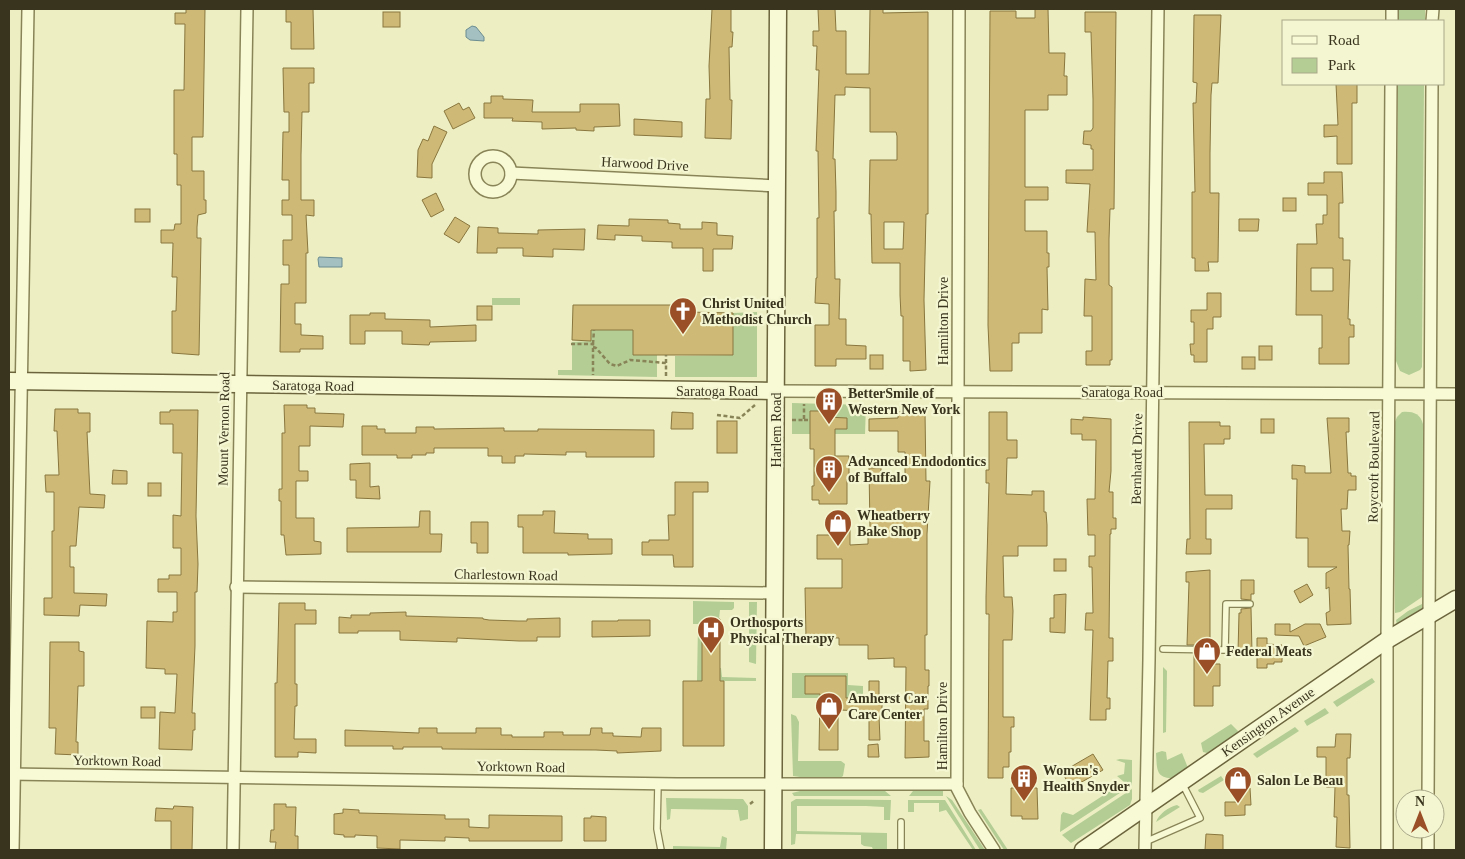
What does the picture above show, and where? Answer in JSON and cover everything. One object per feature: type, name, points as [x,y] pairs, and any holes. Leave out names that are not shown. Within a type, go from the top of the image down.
[{"type":"street","points":[[14,850],[12,774],[16,381],[28,9]]},
{"type":"street","name":"Mount Vernon Road","points":[[233,850],[247,9]]},
{"type":"street","name":"Harlem Road","points":[[773,850],[778,9]]},
{"type":"street","name":"Hamilton Drive","points":[[957,784],[959,9]]},
{"type":"street","name":"Bernhardt Drive","points":[[1145,846],[1144,809],[1149,660],[1158,9]]},
{"type":"street","name":"Roycroft Boulevard","points":[[1388,850],[1387,640],[1391,85]]},
{"type":"street","points":[[1428,789],[1432,394],[1432,85]]},
{"type":"street","name":"Harwood Drive","points":[[510,173],[778,186]]},
{"type":"street","name":"Saratoga Road","points":[[16,381],[776,391],[1456,394]]},
{"type":"street","name":"Charlestown Road","points":[[236,587],[775,593]]},
{"type":"street","name":"Kensington Avenue","points":[[1083,850],[1387,640],[1456,599]]},
{"type":"street","name":"Yorktown Road","points":[[12,774],[658,784],[957,784]]},
{"type":"street","points":[[957,784],[958,792],[994,850]]},
{"type":"lane","points":[[1163,649],[1225,650],[1226,604],[1250,604]]},
{"type":"lane","points":[[1145,846],[1200,818],[1182,783]]},
{"type":"lane","points":[[658,784],[657,829],[661,850]]},
{"type":"lane","points":[[901,822],[901,850]]},
{"type":"path","points":[[593,376],[594,330]]},
{"type":"path","points":[[571,344],[593,346],[610,364],[617,366],[630,360],[666,363]]},
{"type":"path","points":[[666,355],[666,377]]},
{"type":"path","points":[[717,415],[736,419],[740,418],[756,404]]},
{"type":"path","points":[[804,404],[804,420]]},
{"type":"path","points":[[792,420],[810,420]]},
{"type":"path","points":[[750,804],[755,800]]},
{"type":"green space","points":[[1398,9],[1425,9],[1425,20],[1398,20]]},
{"type":"green space","points":[[1398,85],[1424,85],[1422,367],[1420,370],[1409,375],[1400,371],[1396,361]]},
{"type":"green space","points":[[492,298],[520,298],[520,305],[492,305]]},
{"type":"green space","points":[[757,312],[757,377],[675,377],[675,356],[733,355],[733,313]]},
{"type":"green space","points":[[591,330],[633,330],[633,355],[657,355],[657,377],[558,375],[558,370],[572,370],[572,342],[591,341]]},
{"type":"green space","points":[[792,403],[866,405],[865,434],[792,434]]},
{"type":"green space","points":[[1402,412],[1415,413],[1420,417],[1423,424],[1422,597],[1400,612],[1395,613],[1394,424]]},
{"type":"green space","points":[[693,601],[734,602],[732,610],[720,610],[719,619],[706,619],[706,640],[702,640],[702,668],[721,668],[722,677],[756,678],[756,681],[697,681],[698,624],[693,624]]},
{"type":"green space","points":[[749,602],[757,602],[756,664],[749,662]]},
{"type":"green space","points":[[1422,604],[1422,611],[1397,625],[1396,620]]},
{"type":"green space","points":[[1163,667],[1167,671],[1166,732],[1163,733]]},
{"type":"green space","points":[[792,673],[848,673],[848,685],[863,686],[863,711],[853,711],[853,698],[792,698]]},
{"type":"green space","points":[[1372,678],[1375,682],[1337,707],[1333,702]]},
{"type":"green space","points":[[1325,708],[1329,713],[1307,726],[1304,721]]},
{"type":"green space","points":[[791,714],[796,716],[799,722],[798,761],[841,761],[845,764],[843,776],[840,778],[807,778],[793,776]]},
{"type":"green space","points":[[1231,724],[1238,731],[1236,736],[1207,753],[1203,752],[1201,743]]},
{"type":"green space","points":[[1295,727],[1299,731],[1257,758],[1253,754]]},
{"type":"green space","points":[[1166,752],[1167,760],[1182,753],[1188,768],[1171,778],[1162,776],[1159,774],[1157,767],[1156,753]]},
{"type":"green space","points":[[1116,760],[1132,760],[1132,785],[1060,832],[1061,815],[1063,812],[1073,815],[1124,782],[1117,776],[1124,774],[1125,763]]},
{"type":"green space","points":[[1221,776],[1224,780],[1203,793],[1199,792],[1198,790]]},
{"type":"green space","points":[[1132,789],[1130,805],[1071,843],[1062,835]]},
{"type":"green space","points":[[800,791],[885,791],[891,796],[794,796],[792,793]]},
{"type":"green space","points":[[913,791],[943,791],[943,796],[909,796]]},
{"type":"green space","points":[[946,796],[952,800],[985,850],[980,850]]},
{"type":"green space","points":[[666,798],[743,799],[748,806],[748,819],[740,821],[738,810],[671,809],[670,819],[667,820]]},
{"type":"green space","points":[[796,799],[891,800],[890,820],[884,820],[884,807],[797,806],[797,831],[887,833],[887,850],[873,850],[872,847],[864,846],[861,844],[861,835],[796,834],[795,844],[791,845],[791,802]]},
{"type":"green space","points":[[908,800],[945,800],[976,850],[973,850],[946,810],[939,812],[939,803],[914,803],[914,812],[908,812]]},
{"type":"green space","points":[[1177,805],[1180,807],[1156,822],[1164,811]]},
{"type":"green space","points":[[981,809],[1008,850],[1004,850],[978,810]]},
{"type":"green space","points":[[722,836],[727,838],[726,850],[673,850],[673,846],[720,847]]},
{"type":"water","points":[[472,26],[476,27],[484,37],[484,41],[470,40],[466,37],[466,30]]},
{"type":"water","points":[[319,257],[342,258],[342,267],[319,267]]},
{"type":"building","points":[[186,9],[205,9],[203,137],[192,137],[192,171],[204,171],[204,200],[206,200],[206,213],[198,215],[197,227],[197,238],[201,238],[199,355],[172,353],[172,311],[176,311],[177,277],[172,277],[173,243],[161,243],[161,230],[174,230],[175,224],[181,224],[181,185],[177,185],[177,154],[174,154],[174,90],[184,90],[185,24],[175,24],[175,13],[186,13]]},
{"type":"building","points":[[286,9],[313,9],[314,49],[291,49],[291,22],[286,22]]},
{"type":"building","points":[[712,9],[731,9],[731,32],[733,32],[732,47],[729,47],[730,100],[732,100],[731,139],[705,138],[706,99],[710,99],[709,66]]},
{"type":"building","points":[[818,9],[835,9],[836,31],[846,31],[846,74],[869,74],[870,9],[883,9],[883,13],[928,12],[928,214],[926,214],[924,300],[926,370],[910,371],[910,361],[903,361],[900,263],[872,263],[871,214],[869,214],[870,160],[897,160],[896,132],[870,132],[870,88],[845,87],[845,95],[835,95],[833,159],[835,159],[836,192],[836,211],[834,211],[835,279],[840,279],[839,319],[846,319],[846,345],[866,346],[866,359],[836,359],[836,366],[815,366],[815,325],[829,325],[829,304],[815,303],[817,218],[819,218],[818,151],[816,151],[819,70],[816,70],[817,46],[813,46],[813,31],[819,31]],"holes":[[[884,222],[904,222],[903,249],[884,249]]]},
{"type":"building","points":[[1035,9],[1048,9],[1049,53],[1065,53],[1064,76],[1067,76],[1067,95],[1048,95],[1048,110],[1025,110],[1025,187],[1048,187],[1048,200],[1025,200],[1025,231],[1047,231],[1047,253],[1049,253],[1049,267],[1047,267],[1048,310],[1042,309],[1042,333],[1019,333],[1019,343],[1012,343],[1012,371],[990,371],[988,325],[990,11],[1016,11],[1016,18],[1035,18]]},
{"type":"building","points":[[383,12],[400,12],[400,27],[383,27]]},
{"type":"building","points":[[1085,12],[1116,12],[1114,209],[1110,209],[1109,239],[1109,285],[1112,287],[1112,360],[1110,360],[1110,365],[1086,365],[1086,351],[1092,351],[1092,316],[1084,316],[1085,279],[1096,280],[1095,232],[1087,232],[1090,184],[1066,183],[1066,170],[1093,170],[1093,149],[1091,149],[1091,145],[1083,144],[1084,131],[1091,131],[1093,128],[1091,32],[1085,32]]},
{"type":"building","points":[[1194,15],[1221,15],[1218,83],[1212,83],[1211,95],[1210,153],[1210,193],[1219,193],[1218,262],[1208,262],[1209,271],[1195,271],[1195,258],[1192,258],[1192,192],[1195,192],[1193,103],[1196,103],[1197,83],[1193,82]]},
{"type":"building","points":[[283,68],[314,68],[314,83],[309,83],[309,112],[302,112],[301,200],[314,200],[314,216],[306,215],[308,253],[306,253],[306,303],[295,303],[295,324],[301,324],[301,335],[323,336],[323,349],[300,349],[300,352],[280,352],[281,284],[289,284],[289,265],[283,265],[283,240],[292,240],[292,215],[282,215],[282,200],[289,200],[289,180],[282,180],[283,132],[289,132],[289,112],[284,112]]},
{"type":"building","points":[[1336,85],[1357,85],[1357,103],[1352,103],[1352,164],[1337,164],[1337,136],[1324,137],[1324,125],[1338,125]]},
{"type":"building","points":[[491,96],[503,96],[503,99],[533,100],[532,112],[580,112],[580,104],[619,104],[620,126],[594,127],[594,131],[576,130],[576,128],[542,129],[542,122],[512,121],[513,118],[484,118],[484,103],[491,103]]},
{"type":"building","points":[[459,103],[463,110],[469,107],[475,118],[453,129],[444,111]]},
{"type":"building","points":[[634,119],[682,122],[682,137],[634,135]]},
{"type":"building","points":[[434,126],[447,132],[432,164],[432,178],[417,177],[418,150],[423,139],[428,141]]},
{"type":"building","points":[[1324,172],[1342,172],[1343,203],[1339,203],[1339,238],[1343,238],[1343,260],[1350,260],[1348,319],[1350,319],[1350,325],[1354,325],[1354,337],[1349,337],[1349,364],[1319,364],[1319,348],[1322,348],[1322,315],[1296,315],[1297,244],[1317,244],[1316,224],[1323,224],[1323,215],[1327,215],[1327,195],[1308,195],[1308,183],[1324,183]],"holes":[[[1311,268],[1333,268],[1333,291],[1311,291]]]},
{"type":"building","points":[[436,193],[444,210],[431,217],[422,200]]},
{"type":"building","points":[[1283,198],[1296,198],[1296,211],[1283,211]]},
{"type":"building","points":[[135,209],[150,209],[150,222],[135,222]]},
{"type":"building","points":[[455,217],[470,226],[459,243],[444,234]]},
{"type":"building","points":[[629,219],[668,220],[668,223],[680,224],[680,229],[702,229],[702,222],[717,223],[717,235],[733,236],[732,249],[713,249],[713,271],[703,271],[703,248],[672,248],[672,242],[642,241],[642,236],[615,235],[615,240],[597,239],[598,225],[629,226]]},
{"type":"building","points":[[1239,219],[1259,219],[1258,231],[1239,231]]},
{"type":"building","points":[[478,227],[498,228],[498,233],[538,234],[538,230],[585,229],[584,250],[553,249],[553,257],[523,256],[523,248],[497,248],[497,253],[477,253]]},
{"type":"building","points":[[1207,293],[1221,293],[1221,317],[1213,317],[1213,329],[1207,329],[1207,362],[1194,362],[1194,355],[1191,355],[1190,344],[1194,344],[1194,322],[1191,322],[1191,310],[1207,310]]},
{"type":"building","name":"Christ United Methodist Church","points":[[573,305],[688,305],[687,312],[733,313],[733,355],[633,355],[633,330],[591,330],[591,341],[572,340]]},
{"type":"building","points":[[477,306],[492,306],[492,320],[477,320]]},
{"type":"building","points":[[370,313],[385,313],[385,319],[430,320],[430,327],[476,325],[476,341],[430,342],[429,345],[402,344],[402,331],[365,331],[365,344],[350,344],[350,315],[370,315]]},
{"type":"building","points":[[1259,346],[1272,346],[1272,360],[1259,360]]},
{"type":"building","points":[[870,355],[883,355],[883,369],[870,369]]},
{"type":"building","points":[[1242,357],[1255,357],[1255,369],[1242,369]]},
{"type":"building","points":[[284,405],[307,405],[307,408],[315,408],[315,413],[344,414],[343,427],[310,426],[310,446],[299,446],[299,471],[308,471],[308,481],[296,481],[296,518],[314,518],[314,541],[321,542],[321,554],[286,555],[284,535],[281,535],[279,489],[282,489],[282,433],[285,433]]},
{"type":"building","points":[[55,409],[78,409],[78,413],[90,413],[90,432],[87,432],[90,494],[105,495],[104,508],[79,507],[76,546],[70,546],[70,567],[74,567],[74,593],[107,594],[106,606],[80,605],[79,616],[44,615],[44,598],[52,598],[52,531],[54,531],[54,492],[46,492],[45,475],[59,475],[57,431],[54,431]]},
{"type":"building","points":[[170,410],[198,410],[196,516],[198,564],[197,592],[195,592],[192,713],[195,713],[195,730],[193,730],[192,750],[159,749],[160,712],[175,713],[177,674],[165,674],[165,669],[146,668],[147,621],[173,622],[173,612],[177,612],[177,592],[158,592],[158,579],[169,579],[169,575],[181,575],[181,548],[173,548],[173,515],[181,516],[182,453],[173,453],[173,424],[160,424],[160,412],[170,412]]},
{"type":"building","points":[[810,411],[826,411],[826,417],[847,418],[847,429],[835,429],[835,456],[849,456],[847,504],[819,504],[819,500],[812,500],[814,449],[810,449]]},
{"type":"building","points":[[672,412],[693,413],[693,429],[671,429]]},
{"type":"building","points":[[898,412],[925,412],[926,481],[930,481],[927,534],[927,635],[925,635],[925,670],[929,670],[929,686],[928,709],[924,709],[924,741],[929,741],[929,757],[905,758],[906,667],[894,667],[894,658],[868,659],[868,645],[839,645],[839,638],[806,637],[805,588],[842,588],[842,559],[817,559],[817,535],[839,535],[839,528],[850,528],[850,545],[868,544],[868,528],[870,528],[869,468],[881,468],[881,483],[902,483],[902,481],[905,481],[905,452],[898,452],[898,431],[869,431],[869,419],[898,418]]},
{"type":"building","points":[[989,412],[1007,412],[1007,440],[1017,440],[1017,458],[1007,458],[1006,494],[1032,495],[1032,491],[1044,491],[1044,512],[1046,512],[1047,525],[1047,546],[1018,546],[1018,556],[1003,556],[1004,597],[1012,597],[1013,611],[1012,640],[1003,640],[1003,717],[1014,717],[1014,727],[1011,727],[1009,767],[1003,767],[1003,778],[988,778],[989,614],[986,614],[986,597],[989,483],[986,483],[986,470],[989,470]]},
{"type":"building","points":[[1083,417],[1111,419],[1109,492],[1113,492],[1113,518],[1116,518],[1116,529],[1111,529],[1110,534],[1109,638],[1113,638],[1113,661],[1108,661],[1107,698],[1110,698],[1110,709],[1106,709],[1106,720],[1090,720],[1093,630],[1085,630],[1086,613],[1093,613],[1092,567],[1089,567],[1089,556],[1095,556],[1095,535],[1088,535],[1087,499],[1095,499],[1096,440],[1082,440],[1082,434],[1071,434],[1071,419],[1083,420]]},
{"type":"building","points":[[1327,418],[1349,418],[1349,432],[1346,432],[1348,473],[1351,473],[1351,476],[1356,476],[1356,490],[1348,490],[1347,509],[1341,509],[1342,531],[1350,531],[1348,545],[1351,624],[1327,625],[1326,613],[1330,611],[1329,587],[1326,589],[1326,573],[1337,567],[1308,567],[1308,538],[1296,538],[1297,479],[1292,479],[1292,465],[1305,466],[1305,473],[1331,473]]},
{"type":"building","points":[[1261,419],[1274,419],[1274,433],[1261,433]]},
{"type":"building","points":[[717,421],[737,421],[737,453],[717,453]]},
{"type":"building","points":[[1189,422],[1220,422],[1220,426],[1230,426],[1230,439],[1224,439],[1224,444],[1204,444],[1205,495],[1232,495],[1232,509],[1206,509],[1206,539],[1211,539],[1211,554],[1186,554],[1187,539],[1190,539]]},
{"type":"building","points":[[362,426],[377,426],[377,429],[385,429],[385,433],[416,433],[416,427],[434,427],[434,429],[504,428],[504,431],[538,431],[538,429],[654,430],[654,457],[586,457],[586,452],[566,452],[566,455],[524,454],[524,456],[515,456],[515,463],[502,463],[502,456],[488,456],[488,448],[434,448],[434,453],[412,455],[412,458],[397,458],[397,455],[362,455]]},
{"type":"building","points":[[370,463],[370,487],[379,486],[380,499],[356,498],[356,480],[350,480],[350,464]]},
{"type":"building","points":[[113,470],[127,471],[127,484],[112,484]]},
{"type":"building","points":[[675,482],[708,482],[708,492],[693,492],[693,567],[674,567],[673,555],[642,555],[642,542],[669,540],[668,515],[675,515]]},
{"type":"building","points":[[148,483],[161,483],[161,496],[148,496]]},
{"type":"building","points":[[420,511],[430,511],[430,534],[442,534],[441,552],[347,552],[347,528],[419,527]]},
{"type":"building","points":[[543,511],[555,511],[554,533],[588,534],[588,539],[612,539],[612,554],[523,553],[523,527],[518,527],[518,515],[543,515]]},
{"type":"building","points":[[471,522],[488,522],[488,553],[477,553],[477,543],[471,543]]},
{"type":"building","points":[[1054,559],[1066,559],[1066,571],[1054,571]]},
{"type":"building","points":[[1210,570],[1210,645],[1187,645],[1189,582],[1186,582],[1186,572]]},
{"type":"building","points":[[1241,580],[1254,580],[1254,594],[1251,594],[1251,600],[1241,599]]},
{"type":"building","points":[[1307,584],[1313,595],[1300,603],[1294,591]]},
{"type":"building","points":[[1066,594],[1065,633],[1050,632],[1050,618],[1054,618],[1054,595]]},
{"type":"building","points":[[279,603],[305,603],[305,610],[316,610],[316,624],[295,624],[297,706],[295,706],[294,739],[316,739],[316,753],[298,752],[298,757],[275,757],[275,683],[277,683]]},
{"type":"building","points":[[1251,608],[1252,653],[1238,652],[1239,613],[1241,613],[1241,609]]},
{"type":"building","points":[[406,612],[406,616],[483,618],[489,620],[527,621],[527,619],[560,618],[560,637],[537,637],[537,641],[457,638],[457,642],[400,640],[400,631],[339,633],[339,617],[351,618],[351,615]]},
{"type":"building","points":[[706,619],[720,619],[720,681],[724,681],[724,746],[683,746],[683,681],[702,681],[702,640],[706,640]]},
{"type":"building","points":[[650,620],[650,636],[592,637],[592,621]]},
{"type":"building","points":[[1275,624],[1290,624],[1290,632],[1305,624],[1320,624],[1326,637],[1304,646],[1299,636],[1275,635]]},
{"type":"building","points":[[1257,638],[1267,638],[1267,644],[1282,645],[1282,662],[1267,664],[1267,668],[1257,668]]},
{"type":"building","points":[[50,642],[79,642],[79,651],[84,652],[84,686],[78,686],[76,742],[78,742],[78,755],[55,754],[56,728],[49,728]]},
{"type":"building","name":"Federal Meats","points":[[1194,654],[1210,654],[1210,664],[1220,664],[1220,686],[1213,686],[1213,706],[1194,706]]},
{"type":"building","points":[[805,676],[846,676],[846,698],[869,698],[869,681],[879,681],[879,704],[882,704],[882,716],[879,716],[880,740],[869,740],[869,711],[838,710],[838,750],[819,750],[820,694],[805,694]]},
{"type":"building","points":[[141,707],[155,707],[155,718],[141,718]]},
{"type":"building","points":[[419,728],[437,728],[437,733],[476,733],[476,728],[501,728],[501,735],[544,737],[544,732],[563,732],[563,735],[590,735],[591,728],[602,728],[602,733],[613,733],[613,736],[641,737],[642,728],[661,728],[661,751],[617,753],[617,751],[596,750],[442,749],[442,747],[403,747],[403,749],[393,749],[393,746],[345,746],[345,730],[419,733]]},
{"type":"building","points":[[1336,734],[1351,734],[1350,758],[1347,758],[1350,848],[1336,847],[1335,787],[1326,787],[1326,757],[1317,757],[1317,747],[1335,747]]},
{"type":"building","points":[[878,744],[879,757],[868,757],[868,745]]},
{"type":"building","points":[[1093,754],[1103,770],[1071,788],[1062,772]]},
{"type":"building","name":"Women's Health Snyder","points":[[1011,788],[1037,788],[1038,819],[1022,819],[1022,816],[1011,816]]},
{"type":"building","name":"Salon Le Beau","points":[[1250,788],[1251,805],[1245,805],[1245,815],[1225,816],[1225,802],[1238,802],[1238,796]]},
{"type":"building","points":[[274,804],[286,804],[286,807],[296,807],[295,836],[298,836],[298,850],[275,850],[276,842],[270,842],[271,830],[274,830]]},
{"type":"building","points":[[174,806],[193,807],[192,850],[171,850],[171,821],[155,821],[156,808],[173,809]]},
{"type":"building","points":[[343,809],[359,810],[359,813],[445,815],[445,819],[469,819],[469,827],[489,828],[489,815],[562,816],[562,841],[469,841],[469,838],[445,837],[445,841],[400,840],[400,849],[377,848],[377,836],[355,835],[355,837],[344,837],[344,835],[334,834],[334,814],[343,813]]},
{"type":"building","points":[[591,816],[606,817],[606,841],[584,841],[584,818],[591,818]]},
{"type":"building","points":[[1206,834],[1223,835],[1223,850],[1205,850]]},
{"type":"place","name":"Christ United Methodist Church","points":[[683,335]]},
{"type":"place","name":"BetterSmile of Western New York","points":[[829,425]]},
{"type":"place","name":"Advanced Endodontics of Buffalo","points":[[829,493]]},
{"type":"place","name":"Wheatberry Bake Shop","points":[[838,547]]},
{"type":"place","name":"Orthosports Physical Therapy","points":[[711,654]]},
{"type":"place","name":"Federal Meats","points":[[1207,675]]},
{"type":"place","name":"Amherst Car Care Center","points":[[829,730]]},
{"type":"place","name":"Women's Health Snyder","points":[[1024,802]]},
{"type":"place","name":"Salon Le Beau","points":[[1238,804]]}]
